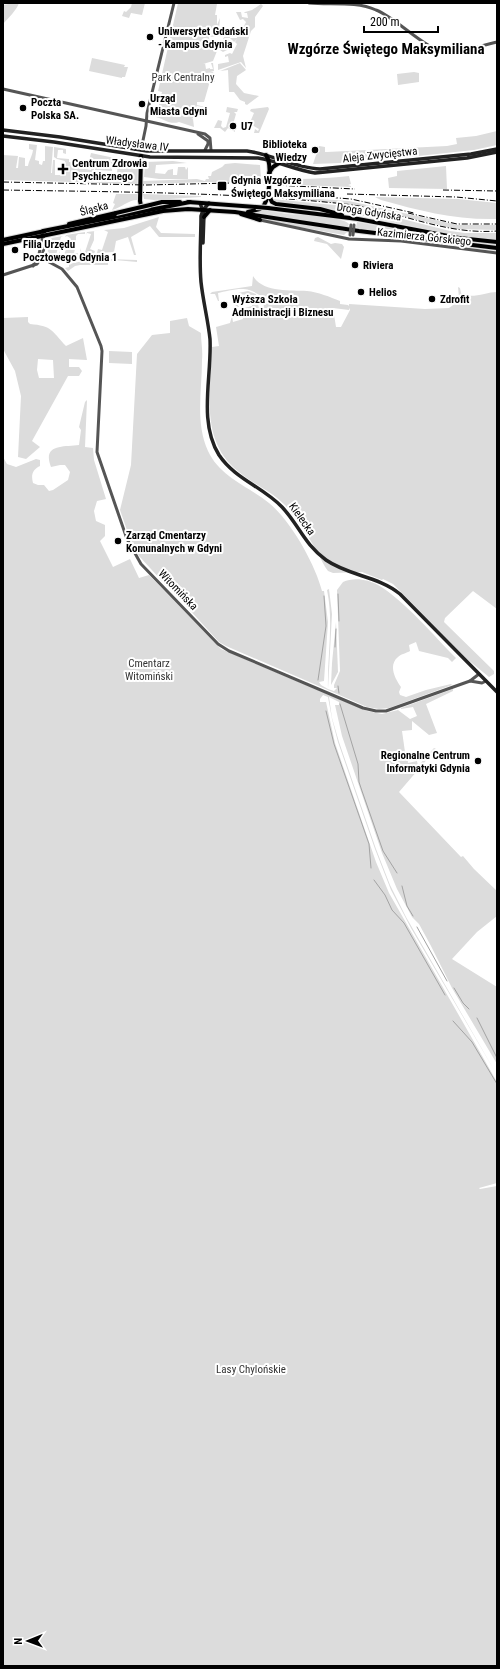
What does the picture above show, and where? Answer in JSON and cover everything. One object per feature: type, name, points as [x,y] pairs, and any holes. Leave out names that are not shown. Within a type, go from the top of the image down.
[{"type":"main road","name":"Władysława IV","points":[[3,130],[60,137],[141,150],[247,150],[266,155]]},
{"type":"main road","name":"Władysława IV","points":[[3,136],[51,141],[141,156],[251,157],[269,160]]},
{"type":"main road","points":[[134,149],[142,145]]},
{"type":"main road","name":"Aleja Zwycięstwa","points":[[266,155],[299,166],[320,169],[471,154],[497,149]]},
{"type":"main road","points":[[141,150],[140,201],[143,212],[149,215]]},
{"type":"main road","points":[[209,157],[211,150]]},
{"type":"main road","name":"Aleja Zwycięstwa","points":[[269,160],[308,172],[326,173],[467,158],[497,152]]},
{"type":"main road","points":[[266,155],[269,160],[266,207]]},
{"type":"main road","points":[[269,175],[272,168],[279,163]]},
{"type":"main road","points":[[268,194],[272,202],[276,204],[320,209],[338,213],[346,217]]},
{"type":"main road","points":[[128,215],[135,210],[140,201]]},
{"type":"main road","name":"Śląska","points":[[3,244],[150,205],[168,202],[190,202]]},
{"type":"main road","points":[[43,234],[190,202]]},
{"type":"main road","name":"Droga Gdyńska","points":[[190,202],[258,208],[266,207],[346,217],[459,238],[497,242]]},
{"type":"main road","name":"Kielecka","points":[[200,203],[204,217],[201,266]]},
{"type":"main road","points":[[203,210],[209,203]]},
{"type":"main road","points":[[244,213],[258,208]]},
{"type":"main road","name":"Śląska","points":[[3,240],[173,210],[203,210]]},
{"type":"main road","name":"Droga Gdyńska","points":[[203,210],[244,213],[359,231],[497,248]]},
{"type":"main road","name":"Kielecka","points":[[203,210],[201,284],[209,328],[210,351],[208,419],[212,440],[223,461],[238,476],[270,496],[280,505],[306,542],[326,560],[344,569],[383,582],[400,594],[497,692]]},
{"type":"main road","points":[[204,217],[210,210]]},
{"type":"main road","points":[[235,212],[260,220]]},
{"type":"street","points":[[141,150],[146,121],[174,3]]},
{"type":"street","points":[[309,3],[362,6],[375,9],[397,22],[432,47],[446,52],[458,52],[497,42]]},
{"type":"street","points":[[3,89],[207,135],[210,138],[212,145],[211,150]]},
{"type":"street","points":[[194,132],[208,140],[205,150]]},
{"type":"street","points":[[212,145],[217,150]]},
{"type":"street","points":[[260,220],[351,240],[353,218]]},
{"type":"street","points":[[3,275],[37,264],[45,240],[43,234]]},
{"type":"street","name":"Kazimierza Górskiego","points":[[351,240],[401,241],[497,253]]},
{"type":"street","name":"Witomińska","points":[[40,257],[62,269],[77,287],[100,342],[102,351],[98,454],[126,538],[137,558],[147,570],[223,648],[368,710],[379,712],[392,710],[470,681],[479,674]]},
{"type":"street","name":"Witomińska","points":[[470,681],[482,683],[486,681]]},
{"type":"green space","points":[[19,3],[3,24],[3,5]]},
{"type":"green space","points":[[132,3],[145,3],[142,15],[131,13],[129,18],[122,16],[124,11],[126,12],[131,7]]},
{"type":"green space","name":"Park Centralny","points":[[178,3],[219,3],[217,4],[215,15],[217,15],[217,25],[212,27],[220,31],[220,36],[209,37],[210,48],[217,51],[213,61],[205,63],[206,69],[213,69],[211,63],[213,63],[214,71],[206,73],[213,72],[211,79],[214,72],[215,82],[210,81],[204,102],[197,102],[197,105],[209,108],[197,106],[195,108],[195,114],[193,110],[194,117],[192,116],[194,118],[191,119],[193,119],[194,127],[179,122],[170,122],[156,117],[162,92],[158,91]]},
{"type":"green space","points":[[261,4],[263,6],[255,17],[255,27],[251,31],[243,56],[246,68],[241,62],[218,70],[218,64],[229,62],[228,56],[225,57],[225,55],[230,53],[232,54],[237,44],[235,42],[237,39],[234,42],[230,38],[237,38],[236,30],[241,32],[246,22],[243,19],[240,20],[236,12],[241,12],[242,17],[248,18],[247,13],[244,13]]},
{"type":"green space","points":[[220,18],[219,29],[215,28]]},
{"type":"green space","points":[[229,32],[230,38],[225,38],[231,41],[227,50],[223,52],[220,50],[225,40],[223,39],[226,33]]},
{"type":"green space","points":[[92,58],[125,65],[124,67],[128,67],[125,77],[122,78],[89,71]]},
{"type":"green space","points":[[240,63],[246,70],[237,76],[236,84],[244,93],[259,96],[247,105],[245,102],[240,100],[234,92],[229,92],[228,70],[220,71]]},
{"type":"green space","points":[[414,72],[419,73],[419,82],[398,85],[397,74]]},
{"type":"green space","points":[[227,107],[238,109],[237,112],[234,112],[236,114],[232,128],[235,132],[228,128],[225,132],[220,128],[214,128],[218,120],[222,121],[221,126],[223,128],[226,127],[230,113],[226,112]]},
{"type":"green space","points":[[268,107],[269,109],[259,133],[254,133],[255,129],[258,131],[259,129],[250,124],[248,127],[254,113],[250,111],[251,109]]},
{"type":"green space","points":[[497,131],[497,145],[474,150],[341,163],[313,164],[319,146],[325,147],[325,152],[327,152],[447,146],[457,144],[456,138],[476,136]]},
{"type":"green space","points":[[29,144],[37,145],[35,160],[39,161],[39,164],[42,165],[43,161],[45,161],[45,146],[53,147],[51,173],[53,160],[55,160],[55,175],[66,175],[66,166],[64,166],[65,161],[54,157],[54,147],[66,149],[66,154],[63,153],[63,150],[58,150],[57,158],[69,159],[69,162],[78,163],[78,166],[74,166],[76,169],[91,170],[93,165],[94,171],[101,172],[102,174],[117,173],[118,162],[112,162],[112,171],[95,170],[96,164],[92,163],[94,159],[90,157],[91,153],[138,163],[137,184],[3,180],[3,155],[18,156],[16,168],[18,168],[19,157],[25,158],[25,166],[28,166],[33,150],[29,149]]},
{"type":"green space","points":[[173,161],[187,163],[156,165],[155,173],[165,174],[168,170],[173,169],[173,175],[177,175],[178,167],[185,167],[186,170],[188,167],[188,179],[159,179],[144,177],[145,162]]},
{"type":"green space","points":[[235,163],[260,165],[261,178],[264,180],[264,183],[209,182],[143,184],[143,181],[197,179],[205,181],[206,179],[209,179],[208,176],[211,176],[212,172],[225,164]]},
{"type":"green space","points":[[446,166],[447,189],[389,188],[388,178],[397,176],[397,171]]},
{"type":"green space","points":[[349,176],[351,184],[348,185],[351,187],[271,184],[272,180]]},
{"type":"green space","points":[[116,194],[137,194],[137,200],[131,201],[112,210],[115,204],[113,203]]},
{"type":"green space","points":[[143,194],[201,197],[154,200],[144,199]]},
{"type":"green space","points":[[275,196],[349,201],[458,225],[497,225],[497,230],[455,229],[366,207]]},
{"type":"green space","points":[[375,197],[458,199],[497,203],[497,219],[466,218],[438,214],[381,200]]},
{"type":"green space","points":[[272,199],[355,207],[450,231],[465,233],[497,233],[497,240],[462,237],[327,208],[276,203]]},
{"type":"green space","points":[[263,210],[338,219],[349,224],[345,227],[256,213]]},
{"type":"green space","points":[[248,215],[347,232],[344,235],[271,222]]},
{"type":"green space","points":[[159,217],[156,227],[161,233],[195,234],[195,237],[159,237],[150,226],[131,237],[136,255],[134,255],[128,237],[116,241],[114,252],[97,253],[98,249],[102,250],[108,232],[104,230],[124,228]]},
{"type":"green space","points":[[357,222],[444,238],[497,244],[497,247],[361,230],[356,227]]},
{"type":"green space","points":[[94,231],[94,240],[90,249],[95,251],[94,254],[79,257],[81,248],[81,251],[85,252],[91,234],[87,233],[86,235],[87,232]]},
{"type":"green space","points":[[85,232],[85,234],[78,234],[76,236],[74,253],[78,253],[76,258],[60,259],[59,255],[64,256],[59,254],[60,251],[60,254],[64,255],[70,238],[67,236],[65,237],[66,235]]},
{"type":"green space","points":[[63,236],[61,237],[54,262],[47,258],[49,241],[51,238]]},
{"type":"green space","points":[[318,237],[331,244],[342,244],[344,247],[341,259],[327,244],[314,241],[315,238]]},
{"type":"green space","points":[[102,255],[104,255],[105,259],[137,260],[137,262],[115,260],[108,261],[108,265],[80,265],[75,266],[68,271],[65,268],[69,267],[69,264],[102,257]]},
{"type":"green space","points":[[253,276],[263,285],[270,288],[278,290],[315,292],[340,301],[340,304],[349,306],[349,304],[425,309],[449,308],[460,300],[458,287],[460,288],[461,293],[469,296],[497,292],[497,609],[473,591],[445,618],[444,622],[494,671],[494,674],[489,677],[467,659],[393,584],[362,572],[333,573],[328,571],[303,528],[285,505],[244,476],[226,460],[218,446],[210,414],[212,347],[219,346],[216,327],[230,323],[232,316],[233,322],[243,319],[241,309],[252,306],[252,295],[235,294],[239,307],[236,307],[233,294],[248,291],[256,294],[259,309],[264,309],[263,296],[246,289],[229,290],[218,293],[218,301],[215,294],[210,294],[212,292],[252,286]],"holes":[[[333,308],[349,310],[349,308],[350,310],[341,327],[336,327]]]},
{"type":"green space","points":[[28,317],[28,322],[30,324],[43,326],[51,330],[66,346],[83,338],[87,360],[69,359],[69,367],[79,367],[82,371],[79,376],[68,376],[32,441],[40,447],[26,459],[18,457],[21,396],[15,371],[3,349],[3,318]],"holes":[[[38,359],[53,360],[54,378],[39,378],[37,370]]]},
{"type":"green space","points":[[187,318],[189,326],[201,333],[202,357],[200,418],[204,440],[208,451],[220,468],[269,503],[286,521],[308,556],[319,580],[322,591],[324,591],[328,622],[324,681],[319,682],[321,685],[334,691],[337,688],[334,688],[334,685],[340,671],[337,590],[343,582],[356,579],[374,583],[388,592],[408,609],[456,658],[452,662],[448,658],[419,651],[416,642],[409,645],[410,651],[399,656],[393,664],[395,676],[401,687],[399,692],[400,695],[406,697],[426,690],[452,685],[389,708],[379,709],[367,707],[219,642],[186,606],[185,600],[166,581],[162,581],[139,556],[129,536],[120,510],[131,465],[137,354],[152,335],[170,333],[170,321]]},
{"type":"green space","points":[[109,351],[132,352],[132,364],[109,363]]},
{"type":"green space","name":"Lasy Chylońskie","points":[[87,400],[85,447],[93,448],[94,460],[106,499],[97,501],[94,511],[96,521],[105,525],[105,536],[100,541],[113,567],[130,559],[139,578],[149,575],[221,649],[367,711],[382,714],[398,710],[410,719],[417,716],[413,707],[401,708],[453,689],[453,691],[426,704],[437,733],[429,735],[412,721],[412,730],[402,731],[408,763],[417,761],[418,766],[434,748],[436,749],[399,792],[461,857],[463,856],[497,891],[497,916],[477,932],[452,959],[497,987],[497,1064],[452,988],[419,924],[412,917],[397,889],[382,853],[342,736],[335,705],[339,705],[339,702],[329,697],[332,718],[339,742],[390,885],[406,917],[497,1075],[411,928],[391,890],[375,849],[338,742],[332,719],[328,697],[323,695],[320,702],[326,702],[335,743],[376,862],[389,893],[497,1082],[497,1183],[479,1188],[497,1186],[497,1666],[3,1666],[3,457],[7,464],[16,467],[36,459],[40,460],[40,466],[35,469],[33,473],[33,483],[44,485],[49,491],[68,480],[70,472],[65,465],[51,467],[49,454],[56,448],[79,445],[81,430],[79,427],[85,402]]},
{"type":"green space","points":[[329,589],[332,614],[328,689],[330,615],[327,590]]},
{"type":"green space","points":[[336,622],[338,672],[331,685],[332,663]]},
{"type":"waterway","points":[[338,594],[339,621]]},
{"type":"waterway","points":[[318,680],[326,626],[324,596]]},
{"type":"waterway","points":[[335,647],[336,629]]},
{"type":"waterway","points":[[338,686],[339,693]]},
{"type":"waterway","points":[[340,704],[358,764],[359,782],[362,791],[383,851],[397,873]]},
{"type":"waterway","points":[[326,711],[334,744],[369,844],[371,868]]},
{"type":"waterway","points":[[374,880],[385,895],[392,910],[404,923],[445,995]]},
{"type":"waterway","points":[[402,886],[407,906],[413,916]]},
{"type":"waterway","points":[[417,927],[447,981]]},
{"type":"waterway","points":[[454,988],[463,1003],[469,1009]]},
{"type":"waterway","points":[[477,1018],[497,1058]]},
{"type":"waterway","points":[[453,1021],[472,1042],[497,1084]]},
{"type":"railway","points":[[3,182],[146,185],[232,183],[355,189]]},
{"type":"railway","points":[[3,190],[174,193],[303,200],[364,207],[439,226],[477,231],[497,231]]},
{"type":"railway","points":[[443,190],[497,191]]},
{"type":"railway","points":[[263,192],[293,192]]},
{"type":"railway","points":[[288,194],[351,199],[414,213]]},
{"type":"railway","points":[[347,194],[456,197],[497,201]]},
{"type":"railway","points":[[408,213],[457,224],[497,224]]},
{"type":"place","name":"Uniwersytet Gdański - Kampus Gdynia","points":[[150,37]]},
{"type":"place","name":"Urząd Miasta Gdyni","points":[[142,104]]},
{"type":"place","name":"Poczta Polska SA.","points":[[23,108]]},
{"type":"place","name":"U7","points":[[233,126]]},
{"type":"place","name":"Biblioteka Wiedzy","points":[[315,150]]},
{"type":"place","name":"Centrum Zdrowia Psychicznego","points":[[63,169]]},
{"type":"place","name":"Gdynia Wzgórze Świętego Maksymiliana","points":[[222,186]]},
{"type":"place","name":"Filia Urzędu Pocztowego Gdynia 1","points":[[15,250]]},
{"type":"place","name":"Riviera","points":[[355,265]]},
{"type":"place","name":"Helios","points":[[361,292]]},
{"type":"place","name":"Zdrofit","points":[[432,299]]},
{"type":"place","name":"Wyższa Szkoła Administracji i Biznesu","points":[[224,305]]},
{"type":"place","name":"Zarząd Cmentarzy Komunalnych w Gdyni","points":[[118,541]]},
{"type":"place","name":"Regionalne Centrum Informatyki Gdynia","points":[[478,761]]},
{"type":"district","name":"Wzgórze Świętego Maksymiliana","points":[[386,49]]},
{"type":"park label","name":"Cmentarz Witomiński","points":[[149,669]]}]
